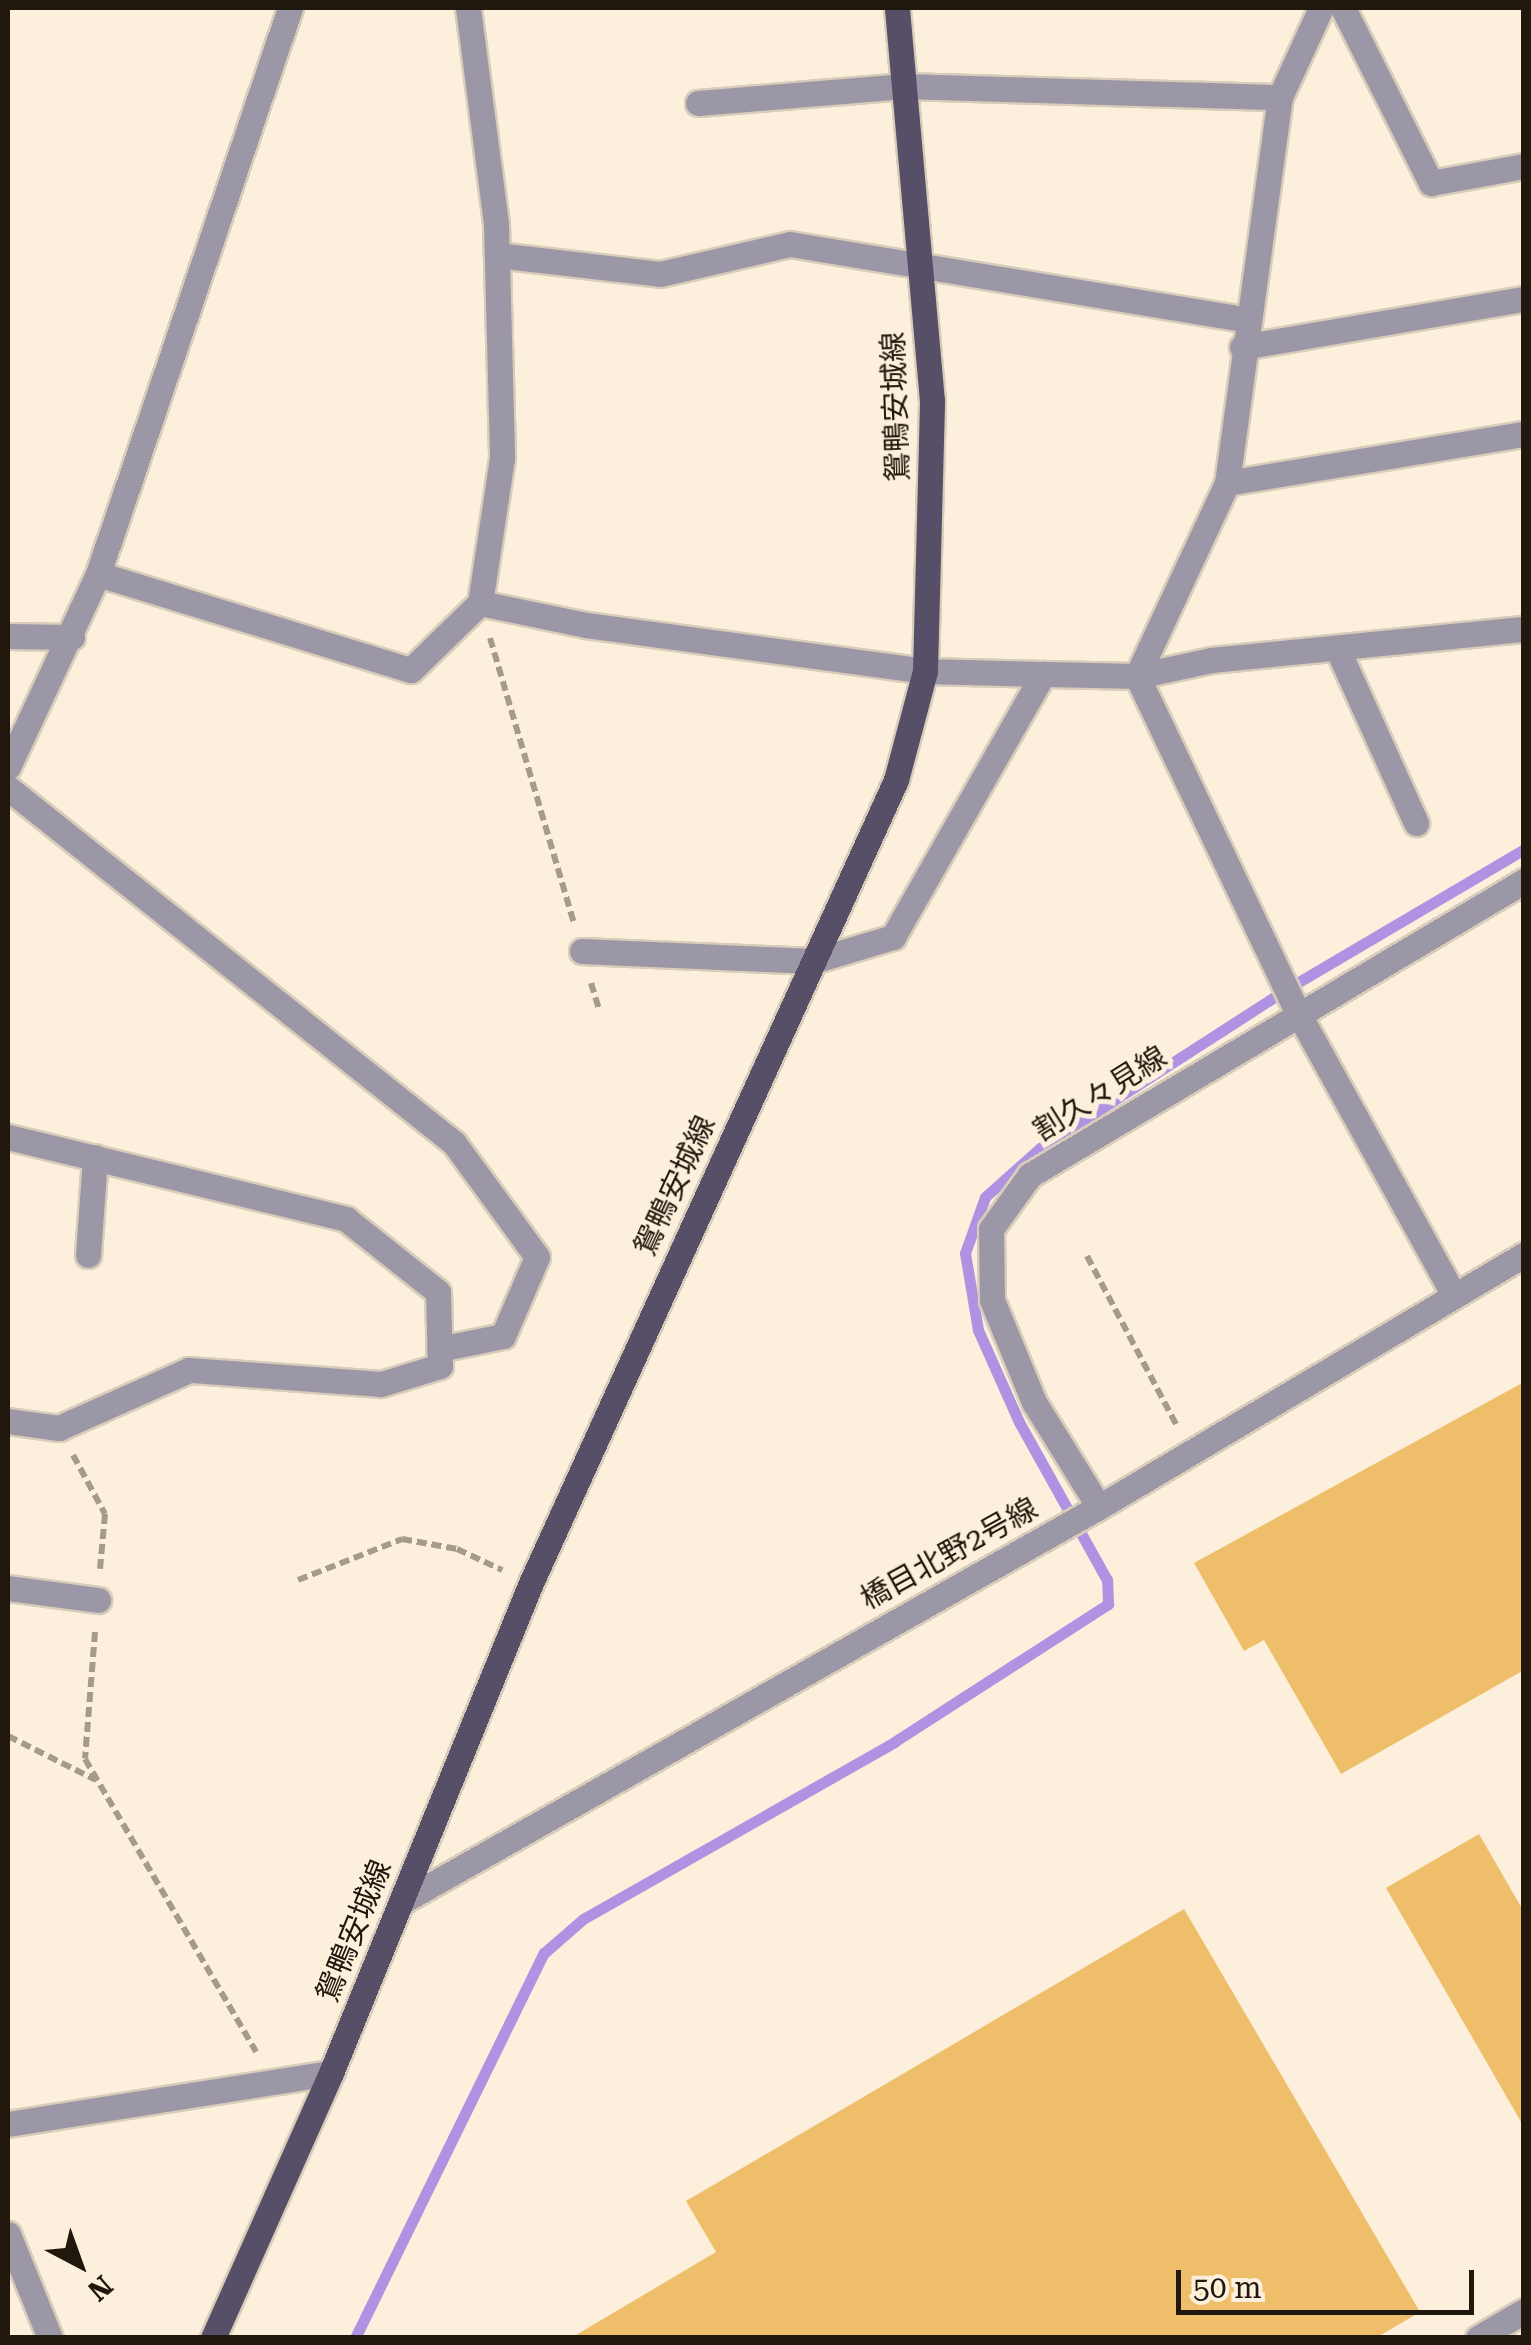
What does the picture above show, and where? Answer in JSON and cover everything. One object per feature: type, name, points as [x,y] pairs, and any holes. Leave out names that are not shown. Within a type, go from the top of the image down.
[{"type":"main road","name":"鴛鴨安城線","points":[[213,2338],[332,2073],[530,1583],[896,780],[925,670],[932,401],[897,8]]},
{"type":"street","points":[[8,767],[72,637],[98,574],[290,8]]},
{"type":"street","points":[[98,574],[411,670],[480,603],[502,458],[497,255],[468,8]]},
{"type":"street","points":[[1137,676],[1227,482],[1242,347],[1280,98],[1321,8]]},
{"type":"street","points":[[1344,8],[1431,183],[1524,166]]},
{"type":"street","points":[[698,103],[904,86],[1280,98]]},
{"type":"street","points":[[497,255],[660,274],[790,244],[920,270],[1246,320]]},
{"type":"street","points":[[1242,347],[1524,299]]},
{"type":"street","points":[[1227,482],[1524,434]]},
{"type":"street","points":[[480,603],[586,625],[925,670],[1043,674],[1137,676],[1524,629]]},
{"type":"street","points":[[8,636],[72,637]]},
{"type":"street","points":[[1338,650],[1416,822]]},
{"type":"street","points":[[582,951],[813,962],[893,937],[1043,674]]},
{"type":"street","points":[[1137,676],[1297,1012],[1454,1295]]},
{"type":"street","points":[[8,788],[454,1143],[537,1258],[503,1336],[440,1349]]},
{"type":"street","name":"割久々見線","points":[[1099,1507],[1034,1402],[992,1300],[992,1229],[1030,1176],[1297,1012],[1524,881]]},
{"type":"street","points":[[8,1137],[346,1219],[438,1292],[440,1349],[440,1366],[380,1384],[189,1370],[59,1428],[8,1421]]},
{"type":"street","points":[[88,1255],[95,1157]]},
{"type":"street","name":"橋目北野2号線","points":[[401,1902],[1099,1507],[1524,1255]]},
{"type":"street","points":[[8,1588],[98,1600]]},
{"type":"street","points":[[8,2124],[272,2079],[332,2073]]},
{"type":"street","points":[[8,2234],[13,2268],[46,2336]]},
{"type":"street","points":[[1478,2338],[1524,2311]]},
{"type":"path","points":[[480,603],[599,1009]]},
{"type":"path","points":[[1087,1256],[1179,1429]]},
{"type":"path","points":[[59,1428],[105,1514],[85,1760],[272,2079]]},
{"type":"path","points":[[298,1580],[402,1538],[457,1549],[530,1583]]},
{"type":"path","points":[[8,1736],[97,1780]]},
{"type":"building","points":[[1524,1382],[1524,1670],[1341,1774],[1264,1640],[1244,1651],[1194,1563]]},
{"type":"building","points":[[1479,1834],[1524,1912],[1524,2127],[1386,1888]]},
{"type":"building","points":[[1184,1909],[1420,2312],[1376,2338],[571,2338],[716,2252],[686,2201]]},
{"type":"waterway","points":[[355,2338],[544,1953],[583,1919],[894,1742],[1108,1604],[1107,1580],[1019,1422],[978,1330],[965,1253],[985,1197],[1040,1148],[1285,990],[1524,849]]}]
